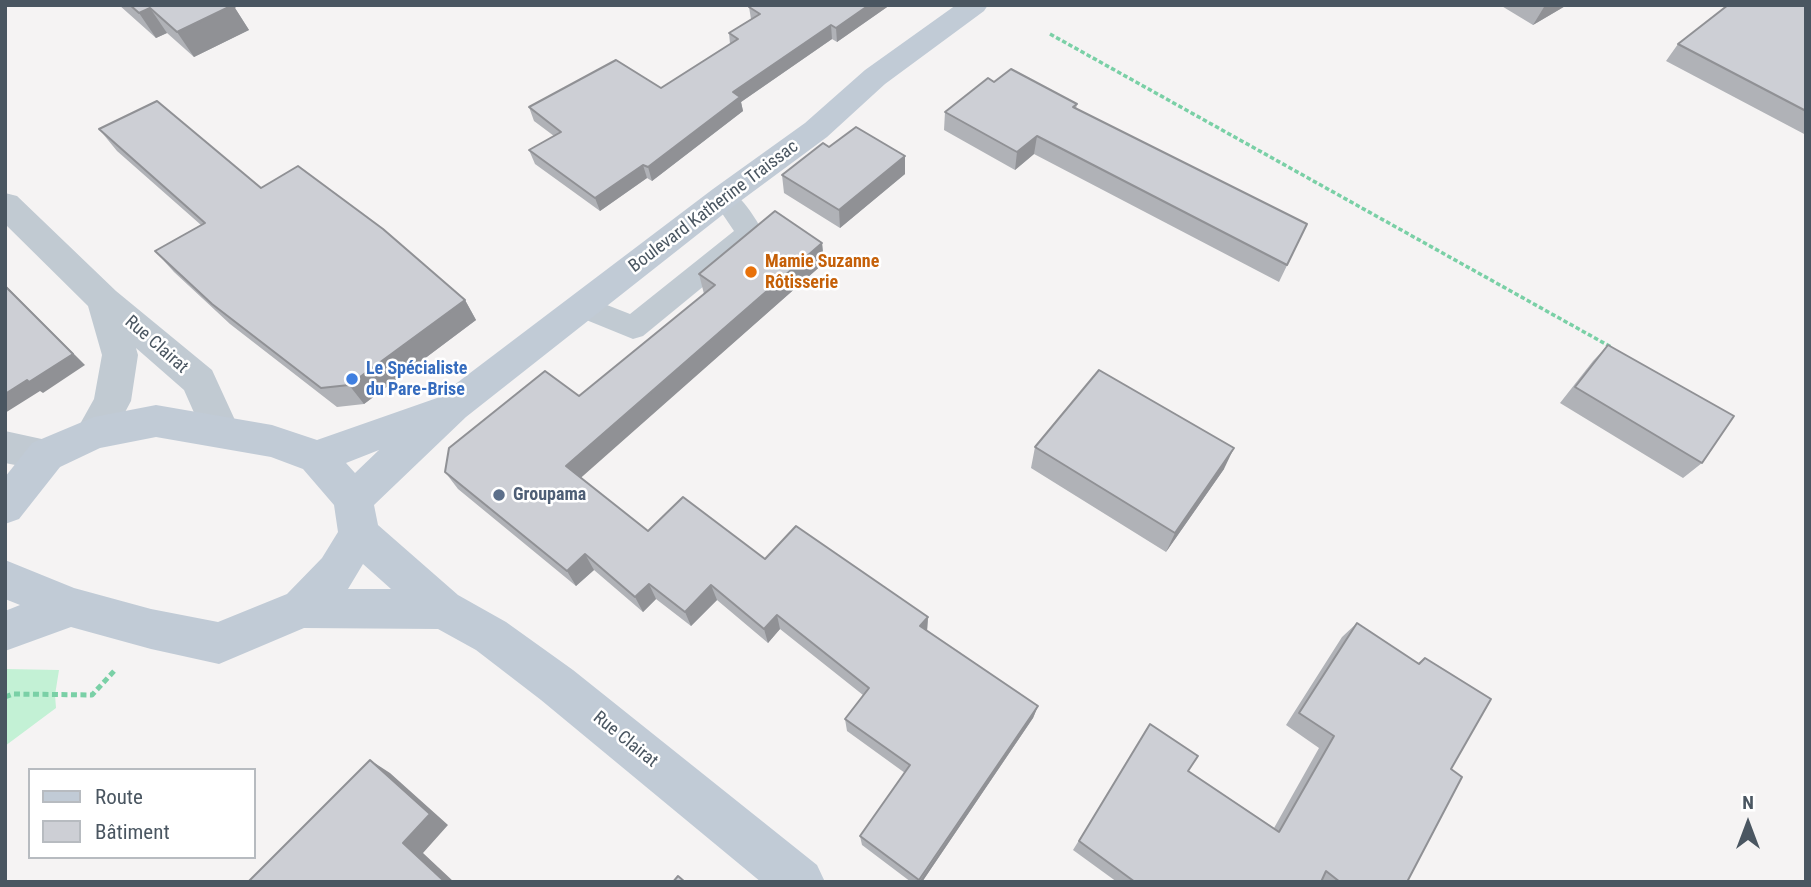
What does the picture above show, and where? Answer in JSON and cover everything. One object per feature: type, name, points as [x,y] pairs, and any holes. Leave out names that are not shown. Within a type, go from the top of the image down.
[{"type":"main road","name":"Boulevard Katherine Traissac","points":[[302,608],[337,571],[356,516],[453,406],[724,197],[816,130],[875,77],[974,5]]},
{"type":"main road","name":"Boulevard Katherine Traissac","points":[[317,457],[453,406]]},
{"type":"main road","points":[[5,507],[46,455],[94,433],[156,421],[272,441],[317,457]]},
{"type":"main road","name":"Rue Clairat","points":[[317,457],[356,516],[443,609],[491,636],[557,685],[800,882]]},
{"type":"main road","points":[[5,579],[71,607],[151,629],[219,643],[302,608]]},
{"type":"main road","points":[[5,631],[71,607]]},
{"type":"main road","name":"Rue Clairat","points":[[302,608],[443,609]]},
{"type":"street","name":"Rue Clairat","points":[[5,204],[104,300],[199,381],[221,431]]},
{"type":"street","name":"Rue Clairat","points":[[94,433],[112,401],[120,355],[104,300]]},
{"type":"street","points":[[5,447],[46,455]]},
{"type":"lane","points":[[584,307],[633,328],[750,233],[724,197]]},
{"type":"path","points":[[1050,34],[1619,351]]},
{"type":"path","points":[[5,697],[13,694],[92,695],[151,629]]},
{"type":"green space","points":[[5,669],[59,670],[56,708],[5,746]]},
{"type":"building","points":[[130,5],[233,5],[177,32],[150,8],[139,13]]},
{"type":"building","points":[[869,5],[836,28],[831,25],[733,92],[740,97],[648,167],[643,165],[595,198],[529,150],[561,132],[529,107],[616,60],[661,88],[738,39],[729,33],[760,14],[749,7]]},
{"type":"building","points":[[1728,5],[1806,5],[1806,111],[1678,44]]},
{"type":"building","points":[[1011,69],[1077,104],[1073,107],[1307,224],[1287,265],[1037,136],[1017,152],[945,112],[988,78],[994,82]]},
{"type":"building","points":[[157,101],[261,188],[298,166],[383,229],[465,300],[349,385],[321,388],[212,304],[155,251],[205,223],[99,129]]},
{"type":"building","points":[[856,127],[905,156],[839,210],[782,175],[823,143],[829,147]]},
{"type":"building","points":[[775,211],[822,243],[566,466],[648,531],[683,497],[765,559],[796,526],[928,617],[920,626],[1038,706],[919,880],[860,836],[910,765],[845,719],[869,688],[777,615],[764,629],[711,585],[685,612],[649,584],[635,597],[585,554],[567,571],[445,472],[449,448],[545,371],[579,396],[715,285],[699,274]]},
{"type":"building","points":[[5,286],[73,354],[5,394]]},
{"type":"building","points":[[1608,345],[1734,416],[1702,463],[1575,387]]},
{"type":"building","points":[[1099,370],[1234,448],[1175,533],[1035,447]]},
{"type":"building","points":[[1357,623],[1419,664],[1425,658],[1491,699],[1451,769],[1462,777],[1407,882],[1340,882],[1326,871],[1321,882],[1135,882],[1079,841],[1150,724],[1198,756],[1188,771],[1279,832],[1334,736],[1299,713]]},
{"type":"building","points":[[370,760],[430,814],[403,843],[445,882],[248,882]]},
{"type":"building","points":[[678,876],[685,882],[673,882]]},
{"type":"place","name":"Mamie Suzanne Rôtisserie","points":[[751,272]]},
{"type":"place","name":"Le Spécialiste du Pare-Brise","points":[[352,379]]},
{"type":"place","name":"Groupama","points":[[499,495]]}]
